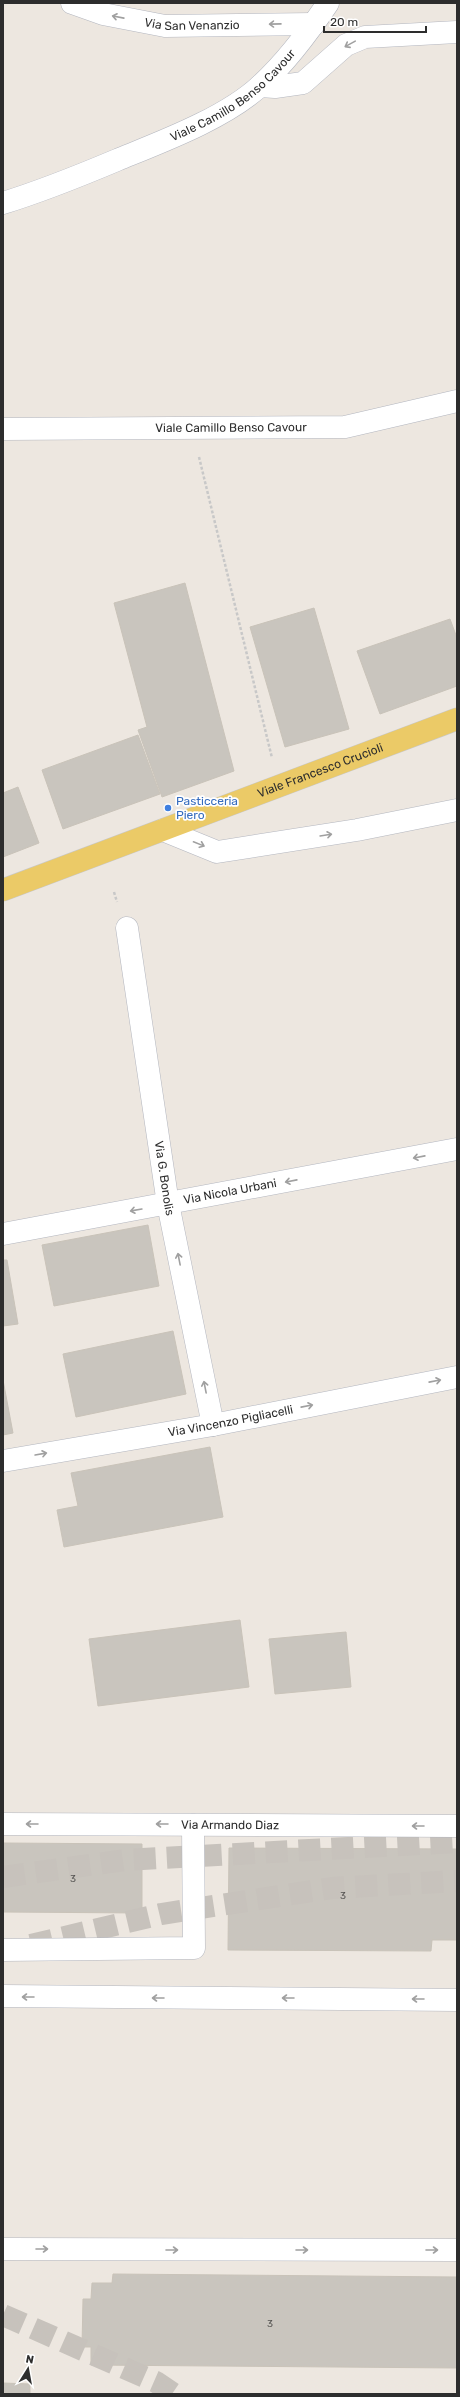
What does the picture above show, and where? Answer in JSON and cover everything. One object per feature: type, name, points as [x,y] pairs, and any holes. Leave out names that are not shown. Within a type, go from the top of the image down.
[{"type":"main road","name":"Viale Francesco Crucioli","points":[[3,890],[279,788],[457,720]]},
{"type":"street","name":"Via San Venanzio","points":[[72,3],[103,14],[165,26],[314,24]]},
{"type":"street","name":"Viale Camillo Benso Cavour","points":[[3,203],[35,193],[174,138],[240,101],[260,86],[290,55],[328,3]]},
{"type":"street","points":[[260,86],[275,87],[303,83],[346,46],[365,37],[457,32]]},
{"type":"street","name":"Viale Camillo Benso Cavour","points":[[3,429],[345,426],[457,401]]},
{"type":"street","points":[[163,830],[217,852],[357,830],[457,810]]},
{"type":"street","name":"Via G. Bonolis","points":[[127,928],[168,1204],[213,1425]]},
{"type":"street","name":"Via Nicola Urbani","points":[[3,1234],[457,1149]]},
{"type":"street","name":"Via Vincenzo Pigliacelli","points":[[3,1461],[213,1425],[457,1377]]},
{"type":"street","name":"Via Armando Diaz","points":[[3,1824],[457,1826]]},
{"type":"street","points":[[3,1950],[194,1948],[193,1824]]},
{"type":"street","points":[[3,1996],[457,2000]]},
{"type":"street","points":[[3,2249],[457,2250]]},
{"type":"path","points":[[192,427],[279,788]]},
{"type":"building","points":[[185,583],[234,771],[162,797],[138,730],[147,727],[114,603]]},
{"type":"building","points":[[314,608],[349,729],[285,747],[250,627]]},
{"type":"building","points":[[450,619],[457,638],[457,686],[380,714],[357,651]]},
{"type":"building","points":[[138,735],[160,794],[63,829],[42,770]]},
{"type":"building","points":[[18,787],[39,843],[3,857],[3,793]]},
{"type":"building","points":[[148,1225],[159,1286],[54,1306],[42,1245]]},
{"type":"building","points":[[3,1260],[7,1260],[18,1324],[3,1326]]},
{"type":"building","points":[[173,1331],[186,1394],[76,1417],[63,1354]]},
{"type":"building","points":[[3,1380],[13,1433],[3,1435]]},
{"type":"building","points":[[210,1447],[223,1517],[64,1547],[57,1510],[78,1506],[71,1473]]},
{"type":"building","points":[[240,1620],[249,1687],[98,1706],[89,1639]]},
{"type":"building","points":[[346,1632],[351,1687],[275,1694],[269,1639]]},
{"type":"building","points":[[3,1843],[142,1844],[142,1913],[3,1912]]},
{"type":"building","points":[[229,1848],[457,1849],[457,1940],[432,1940],[431,1951],[228,1950]]},
{"type":"building","points":[[113,2274],[457,2277],[457,2368],[91,2365],[91,2347],[82,2347],[83,2299],[91,2299],[92,2283],[112,2283]]},
{"type":"building","points":[[3,2383],[30,2384],[30,2394],[3,2394]]},
{"type":"tunnel","points":[[3,1877],[125,1860],[457,1842]]},
{"type":"tunnel","points":[[31,1945],[161,1914],[332,1888],[457,1881]]},
{"type":"tunnel","points":[[3,2315],[156,2382],[174,2394]]},
{"type":"place","name":"Pasticceria Piero","points":[[168,808]]}]
